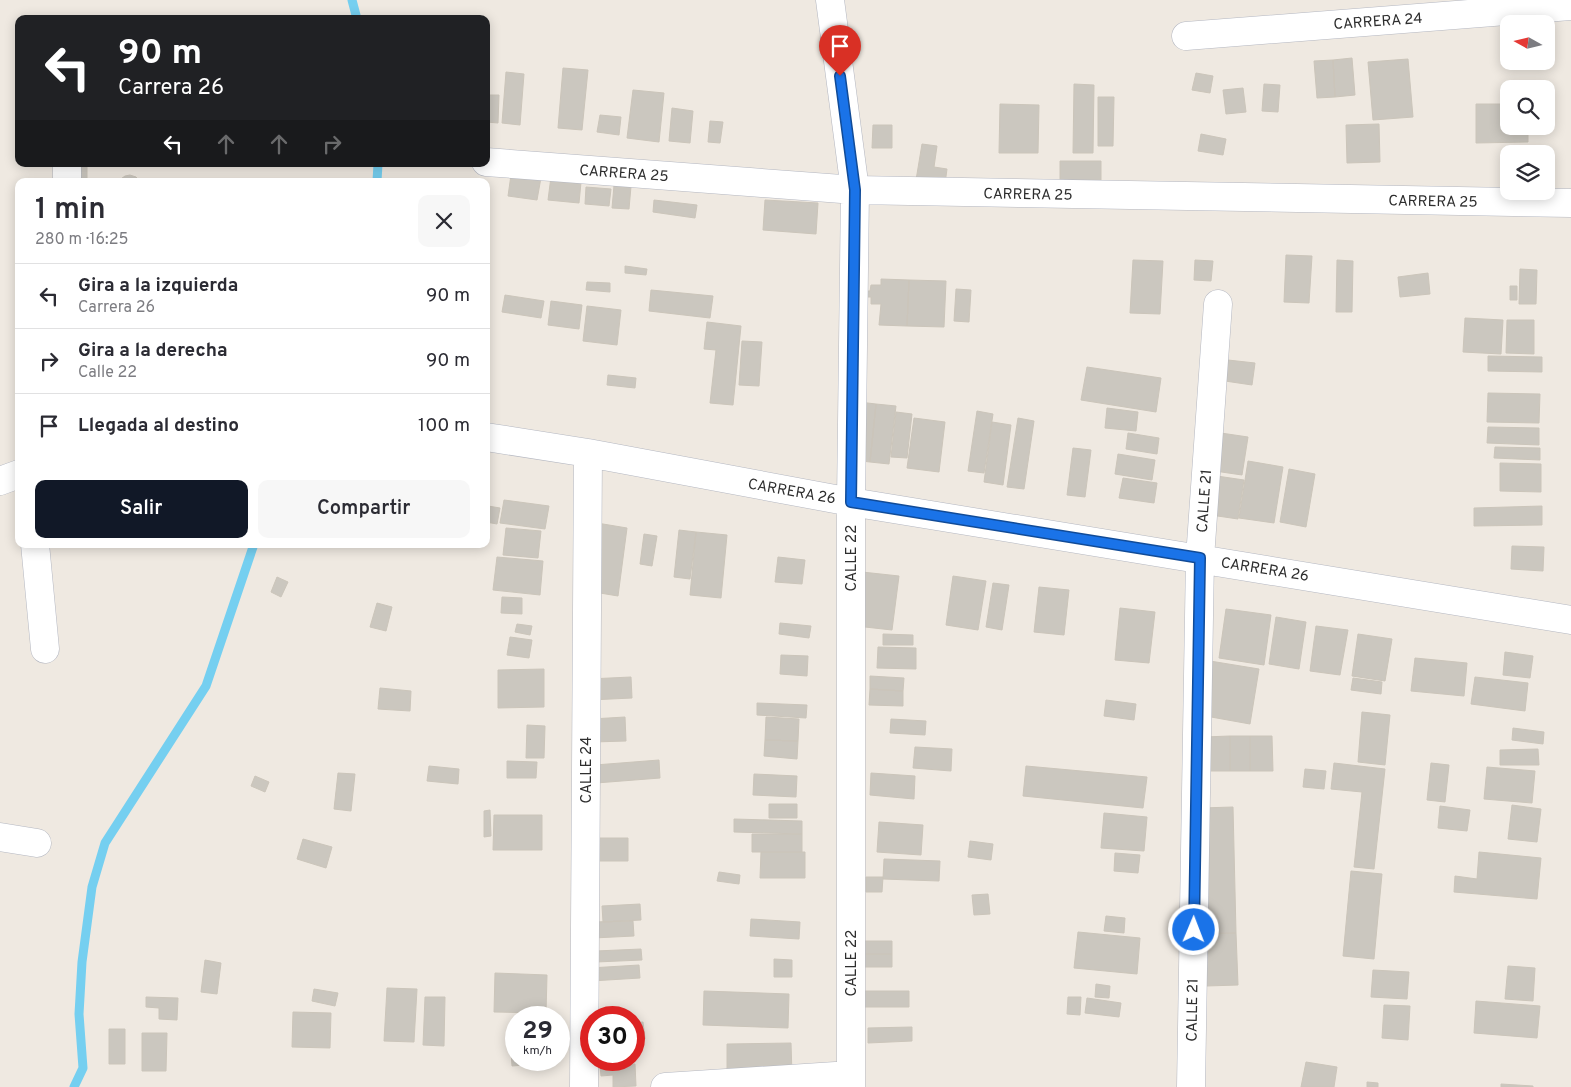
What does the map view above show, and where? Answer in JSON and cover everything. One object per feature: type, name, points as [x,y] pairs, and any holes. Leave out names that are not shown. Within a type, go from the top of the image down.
[{"type":"street","name":"CALLE 22","points":[[830,0],[855,190],[851,502],[851,1081]]},
{"type":"street","name":"CARRERA 24","points":[[1186,36],[1571,6]]},
{"type":"street","name":"CARRERA 25","points":[[490,162],[855,190],[1571,203]]},
{"type":"street","name":"CALLE 21","points":[[1191,1087],[1200,558],[1218,304]]},
{"type":"street","name":"CARRERA 26","points":[[490,438],[851,502],[1571,620]]},
{"type":"street","name":"CALLE 24","points":[[584,1087],[588,454]]},
{"type":"street","points":[[0,481],[15,475]]},
{"type":"street","points":[[35,548],[45,649]]},
{"type":"street","points":[[0,837],[37,843]]},
{"type":"street","points":[[664,1087],[851,1081]]},
{"type":"building","points":[[1352,58],[1355,95],[1335,97],[1333,60]]},
{"type":"building","points":[[1408,59],[1413,117],[1373,120],[1368,62]]},
{"type":"building","points":[[1333,60],[1335,97],[1317,98],[1314,61]]},
{"type":"building","points":[[563,68],[588,70],[582,130],[558,128]]},
{"type":"building","points":[[506,72],[524,74],[520,125],[502,123]]},
{"type":"building","points":[[1196,73],[1213,76],[1210,93],[1192,90]]},
{"type":"building","points":[[1074,84],[1094,85],[1093,153],[1073,153]]},
{"type":"building","points":[[1264,84],[1280,85],[1278,112],[1262,111]]},
{"type":"building","points":[[1243,88],[1246,112],[1226,114],[1223,90]]},
{"type":"building","points":[[633,90],[664,93],[659,142],[627,138]]},
{"type":"building","points":[[490,95],[499,95],[498,123],[490,122]]},
{"type":"building","points":[[1098,97],[1114,97],[1113,146],[1098,146]]},
{"type":"building","points":[[1000,104],[1039,105],[1038,153],[999,153]]},
{"type":"building","points":[[1476,104],[1500,104],[1500,135],[1528,135],[1528,142],[1476,143]]},
{"type":"building","points":[[672,108],[693,111],[690,143],[669,141]]},
{"type":"building","points":[[600,115],[621,117],[619,135],[597,132]]},
{"type":"building","points":[[710,121],[723,122],[720,143],[708,142]]},
{"type":"building","points":[[1379,124],[1380,162],[1347,163],[1346,125]]},
{"type":"building","points":[[873,125],[892,125],[892,148],[872,148]]},
{"type":"building","points":[[1201,134],[1226,139],[1223,155],[1198,151]]},
{"type":"building","points":[[922,144],[937,146],[934,167],[947,169],[945,184],[916,180]]},
{"type":"building","points":[[1060,161],[1101,161],[1101,185],[1060,185]]},
{"type":"building","points":[[70,167],[87,167],[87,178],[70,178]]},
{"type":"building","points":[[512,168],[542,172],[537,200],[508,196]]},
{"type":"building","points":[[552,169],[582,172],[579,203],[548,200]]},
{"type":"building","points":[[615,174],[632,175],[629,209],[612,208]]},
{"type":"building","points":[[130,175],[137,178],[122,178]]},
{"type":"building","points":[[586,187],[611,189],[609,206],[585,204]]},
{"type":"building","points":[[654,200],[697,205],[695,218],[653,212]]},
{"type":"building","points":[[765,200],[818,203],[816,234],[763,230]]},
{"type":"building","points":[[1286,255],[1312,256],[1309,303],[1284,302]]},
{"type":"building","points":[[1133,260],[1163,261],[1160,314],[1130,313]]},
{"type":"building","points":[[1195,260],[1213,261],[1211,281],[1194,280]]},
{"type":"building","points":[[1337,260],[1353,261],[1352,312],[1336,312]]},
{"type":"building","points":[[625,266],[647,269],[646,275],[625,273]]},
{"type":"building","points":[[1520,269],[1537,270],[1536,304],[1519,304]]},
{"type":"building","points":[[1428,273],[1430,294],[1400,297],[1398,277]]},
{"type":"building","points":[[881,279],[909,280],[907,326],[879,325],[881,304],[871,304],[871,297],[865,297],[865,291],[870,291],[871,285],[881,285]]},
{"type":"building","points":[[909,280],[946,281],[944,327],[907,326]]},
{"type":"building","points":[[587,282],[610,283],[610,292],[586,290]]},
{"type":"building","points":[[1510,286],[1517,286],[1517,300],[1510,300]]},
{"type":"building","points":[[956,289],[971,290],[969,322],[954,321]]},
{"type":"building","points":[[651,290],[713,296],[710,318],[649,311]]},
{"type":"building","points":[[505,295],[544,301],[541,318],[502,312]]},
{"type":"building","points":[[551,301],[582,305],[579,329],[548,325]]},
{"type":"building","points":[[587,306],[621,310],[617,345],[583,341]]},
{"type":"building","points":[[1465,318],[1503,320],[1501,354],[1463,352]]},
{"type":"building","points":[[1507,320],[1534,320],[1534,354],[1506,353]]},
{"type":"building","points":[[707,322],[741,326],[733,405],[710,403],[716,350],[704,349]]},
{"type":"building","points":[[742,341],[762,342],[759,386],[739,385]]},
{"type":"building","points":[[1488,356],[1542,357],[1542,372],[1488,371]]},
{"type":"building","points":[[1228,360],[1255,363],[1252,385],[1225,381]]},
{"type":"building","points":[[1087,367],[1161,378],[1156,412],[1081,400]]},
{"type":"building","points":[[608,375],[636,378],[635,388],[607,385]]},
{"type":"building","points":[[1488,393],[1540,394],[1539,423],[1487,422]]},
{"type":"building","points":[[859,402],[876,404],[870,462],[853,460]]},
{"type":"building","points":[[876,404],[896,406],[889,464],[870,462]]},
{"type":"building","points":[[1107,408],[1138,412],[1136,431],[1105,428]]},
{"type":"building","points":[[977,411],[993,414],[984,473],[968,471]]},
{"type":"building","points":[[896,412],[912,414],[907,458],[891,457]]},
{"type":"building","points":[[914,418],[945,422],[939,472],[907,468]]},
{"type":"building","points":[[1018,418],[1034,421],[1024,489],[1007,487]]},
{"type":"building","points":[[992,422],[1011,425],[1003,485],[984,482]]},
{"type":"building","points":[[1488,427],[1539,428],[1539,445],[1487,443]]},
{"type":"building","points":[[1214,432],[1248,437],[1242,475],[1208,470]]},
{"type":"building","points":[[1128,433],[1159,438],[1157,454],[1126,449]]},
{"type":"building","points":[[1495,447],[1540,448],[1540,460],[1494,458]]},
{"type":"building","points":[[1073,448],[1091,450],[1085,497],[1067,495]]},
{"type":"building","points":[[1118,454],[1155,460],[1152,480],[1115,474]]},
{"type":"building","points":[[1248,461],[1283,467],[1274,523],[1239,518]]},
{"type":"building","points":[[1500,463],[1541,464],[1541,492],[1500,491]]},
{"type":"building","points":[[1289,469],[1315,474],[1306,527],[1280,522]]},
{"type":"building","points":[[1210,475],[1244,480],[1238,519],[1204,514]]},
{"type":"building","points":[[1123,478],[1157,483],[1154,503],[1119,498]]},
{"type":"building","points":[[504,500],[549,506],[545,529],[500,523]]},
{"type":"building","points":[[490,506],[500,508],[497,524],[490,523]]},
{"type":"building","points":[[1542,506],[1542,525],[1474,526],[1474,508]]},
{"type":"building","points":[[597,523],[627,528],[618,596],[588,591]]},
{"type":"building","points":[[506,528],[541,531],[538,558],[503,555]]},
{"type":"building","points":[[679,530],[696,532],[690,579],[674,577]]},
{"type":"building","points":[[696,532],[727,535],[721,598],[690,595]]},
{"type":"building","points":[[644,534],[657,536],[652,566],[640,564]]},
{"type":"building","points":[[1512,546],[1544,547],[1543,571],[1511,569]]},
{"type":"building","points":[[497,557],[543,561],[540,595],[493,590]]},
{"type":"building","points":[[778,557],[805,560],[802,584],[775,582]]},
{"type":"building","points":[[862,572],[899,576],[892,630],[856,626]]},
{"type":"building","points":[[953,576],[986,581],[978,630],[946,625]]},
{"type":"building","points":[[277,577],[288,582],[281,597],[271,592]]},
{"type":"building","points":[[993,583],[1009,585],[1002,630],[986,627]]},
{"type":"building","points":[[1039,587],[1069,590],[1064,635],[1034,632]]},
{"type":"building","points":[[502,597],[522,598],[522,614],[501,613]]},
{"type":"building","points":[[377,603],[392,607],[386,631],[370,627]]},
{"type":"building","points":[[1120,608],[1155,612],[1149,663],[1115,660]]},
{"type":"building","points":[[1226,609],[1271,615],[1264,665],[1219,658]]},
{"type":"building","points":[[1276,617],[1306,622],[1299,669],[1269,664]]},
{"type":"building","points":[[780,623],[811,626],[809,638],[779,634]]},
{"type":"building","points":[[517,624],[532,626],[530,635],[515,632]]},
{"type":"building","points":[[1316,626],[1348,630],[1340,675],[1310,671]]},
{"type":"building","points":[[883,634],[913,635],[913,645],[883,645]]},
{"type":"building","points":[[1358,634],[1392,639],[1385,681],[1352,676]]},
{"type":"building","points":[[510,637],[532,640],[529,658],[507,655]]},
{"type":"building","points":[[878,647],[916,648],[916,669],[877,668]]},
{"type":"building","points":[[1505,652],[1533,656],[1530,678],[1503,675]]},
{"type":"building","points":[[781,655],[808,656],[807,676],[780,674]]},
{"type":"building","points":[[1415,658],[1467,663],[1464,696],[1411,691]]},
{"type":"building","points":[[1210,661],[1259,669],[1250,724],[1200,715]]},
{"type":"building","points":[[544,669],[544,707],[498,708],[498,670]]},
{"type":"building","points":[[870,676],[904,678],[903,691],[870,689]]},
{"type":"building","points":[[631,677],[632,698],[590,700],[589,679]]},
{"type":"building","points":[[1475,677],[1528,683],[1525,711],[1471,704]]},
{"type":"building","points":[[1353,678],[1382,682],[1381,694],[1351,690]]},
{"type":"building","points":[[380,688],[411,691],[410,711],[378,709]]},
{"type":"building","points":[[870,689],[903,691],[903,706],[869,705]]},
{"type":"building","points":[[1106,700],[1136,704],[1134,720],[1104,716]]},
{"type":"building","points":[[757,703],[807,705],[806,718],[757,715]]},
{"type":"building","points":[[1362,712],[1390,715],[1385,765],[1358,762]]},
{"type":"building","points":[[625,717],[626,741],[593,742],[592,719]]},
{"type":"building","points":[[766,717],[799,719],[798,741],[765,740]]},
{"type":"building","points":[[891,719],[926,721],[925,735],[890,733]]},
{"type":"building","points":[[527,725],[545,726],[544,758],[526,758]]},
{"type":"building","points":[[1513,728],[1544,732],[1543,744],[1512,740]]},
{"type":"building","points":[[1230,736],[1250,736],[1250,771],[1230,771]]},
{"type":"building","points":[[1230,736],[1230,771],[1204,771],[1204,737]]},
{"type":"building","points":[[1250,736],[1272,736],[1273,771],[1250,771]]},
{"type":"building","points":[[765,740],[798,741],[797,759],[764,756]]},
{"type":"building","points":[[915,747],[952,749],[951,771],[913,768]]},
{"type":"building","points":[[1538,749],[1539,765],[1500,765],[1500,750]]},
{"type":"building","points":[[659,760],[660,778],[596,783],[595,765]]},
{"type":"building","points":[[507,761],[537,762],[536,778],[507,778]]},
{"type":"building","points":[[1334,763],[1385,769],[1374,869],[1354,867],[1362,792],[1331,789]]},
{"type":"building","points":[[1431,763],[1449,765],[1445,802],[1427,800]]},
{"type":"building","points":[[429,766],[459,769],[458,784],[427,781]]},
{"type":"building","points":[[1026,766],[1147,777],[1143,808],[1023,796]]},
{"type":"building","points":[[1487,767],[1535,771],[1532,803],[1484,799]]},
{"type":"building","points":[[1305,769],[1326,771],[1324,789],[1303,787]]},
{"type":"building","points":[[338,773],[355,774],[351,811],[334,809]]},
{"type":"building","points":[[871,773],[915,776],[914,799],[870,795]]},
{"type":"building","points":[[754,774],[797,776],[796,797],[753,795]]},
{"type":"building","points":[[255,776],[269,782],[265,792],[251,786]]},
{"type":"building","points":[[769,804],[797,804],[797,818],[769,818]]},
{"type":"building","points":[[1512,805],[1541,809],[1537,842],[1508,839]]},
{"type":"building","points":[[1440,806],[1470,810],[1467,831],[1438,828]]},
{"type":"building","points":[[1233,807],[1236,933],[1204,934],[1201,808]]},
{"type":"building","points":[[490,810],[491,836],[484,837],[484,811]]},
{"type":"building","points":[[1104,813],[1147,817],[1144,851],[1101,848]]},
{"type":"building","points":[[494,815],[542,815],[542,850],[493,850]]},
{"type":"building","points":[[734,819],[802,821],[802,834],[734,832]]},
{"type":"building","points":[[879,822],[923,825],[921,855],[877,852]]},
{"type":"building","points":[[752,834],[802,834],[802,852],[752,852]]},
{"type":"building","points":[[589,838],[628,838],[628,861],[589,861]]},
{"type":"building","points":[[303,839],[332,847],[326,868],[297,859]]},
{"type":"building","points":[[970,841],[993,844],[991,860],[968,857]]},
{"type":"building","points":[[761,852],[805,852],[805,878],[760,878]]},
{"type":"building","points":[[1479,852],[1541,858],[1537,899],[1454,892],[1455,876],[1477,879]]},
{"type":"building","points":[[1115,853],[1140,855],[1138,873],[1114,871]]},
{"type":"building","points":[[884,859],[940,861],[939,881],[883,879]]},
{"type":"building","points":[[1351,871],[1382,874],[1374,959],[1343,956]]},
{"type":"building","points":[[719,872],[740,875],[739,884],[717,881]]},
{"type":"building","points":[[866,877],[883,877],[882,892],[866,892]]},
{"type":"building","points":[[988,894],[990,914],[974,915],[972,895]]},
{"type":"building","points":[[640,904],[641,920],[603,922],[602,906]]},
{"type":"building","points":[[1106,916],[1125,918],[1124,933],[1104,931]]},
{"type":"building","points":[[751,919],[800,922],[799,939],[750,936]]},
{"type":"building","points":[[633,921],[634,936],[593,938],[593,922]]},
{"type":"building","points":[[1078,932],[1140,938],[1137,974],[1074,968]]},
{"type":"building","points":[[1236,933],[1238,985],[1206,986],[1204,934]]},
{"type":"building","points":[[863,941],[892,941],[892,954],[863,954]]},
{"type":"building","points":[[641,949],[642,960],[596,962],[596,951]]},
{"type":"building","points":[[863,954],[892,954],[892,967],[863,967]]},
{"type":"building","points":[[774,959],[792,960],[792,977],[774,977]]},
{"type":"building","points":[[205,960],[221,963],[217,994],[201,992]]},
{"type":"building","points":[[639,965],[640,978],[591,981],[590,968]]},
{"type":"building","points":[[1508,966],[1535,968],[1533,1001],[1505,999]]},
{"type":"building","points":[[1373,970],[1409,972],[1407,999],[1371,997]]},
{"type":"building","points":[[495,973],[547,975],[546,1006],[505,1006],[505,1012],[494,1012]]},
{"type":"building","points":[[1096,984],[1110,986],[1109,998],[1095,997]]},
{"type":"building","points":[[387,988],[417,989],[414,1042],[384,1041]]},
{"type":"building","points":[[314,989],[338,993],[335,1006],[312,1001]]},
{"type":"building","points":[[704,991],[789,994],[788,1028],[703,1025]]},
{"type":"building","points":[[863,991],[909,991],[909,1007],[863,1007]]},
{"type":"building","points":[[146,997],[178,998],[177,1020],[159,1019],[159,1008],[146,1007]]},
{"type":"building","points":[[425,997],[445,997],[444,1046],[423,1045]]},
{"type":"building","points":[[1068,997],[1081,997],[1080,1015],[1067,1014]]},
{"type":"building","points":[[1087,998],[1121,1003],[1119,1017],[1085,1013]]},
{"type":"building","points":[[1476,1001],[1540,1006],[1537,1038],[1474,1033]]},
{"type":"building","points":[[1384,1005],[1410,1006],[1408,1040],[1382,1038]]},
{"type":"building","points":[[293,1012],[331,1013],[330,1048],[292,1047]]},
{"type":"building","points":[[912,1027],[912,1041],[868,1043],[868,1028]]},
{"type":"building","points":[[109,1029],[125,1029],[125,1064],[109,1064]]},
{"type":"building","points":[[142,1033],[167,1033],[166,1071],[142,1071]]},
{"type":"building","points":[[791,1043],[792,1075],[727,1076],[727,1044]]},
{"type":"building","points":[[1306,1062],[1337,1067],[1334,1087],[1301,1087]]},
{"type":"building","points":[[600,1071],[635,1071],[636,1086],[613,1087],[613,1075],[601,1076]]},
{"type":"building","points":[[1367,1082],[1378,1083],[1378,1087],[1367,1087]]},
{"type":"building","points":[[1501,1084],[1533,1086],[1533,1087],[1501,1087]]},
{"type":"waterway","points":[[352,0],[356,15]]},
{"type":"waterway","points":[[377,178],[378,167]]},
{"type":"waterway","points":[[74,1087],[83,1068],[79,1014],[82,962],[92,887],[105,843],[206,686],[253,548]]},
{"type":"route","points":[[840,76],[855,190],[851,502],[1200,558],[1194,930]]}]
